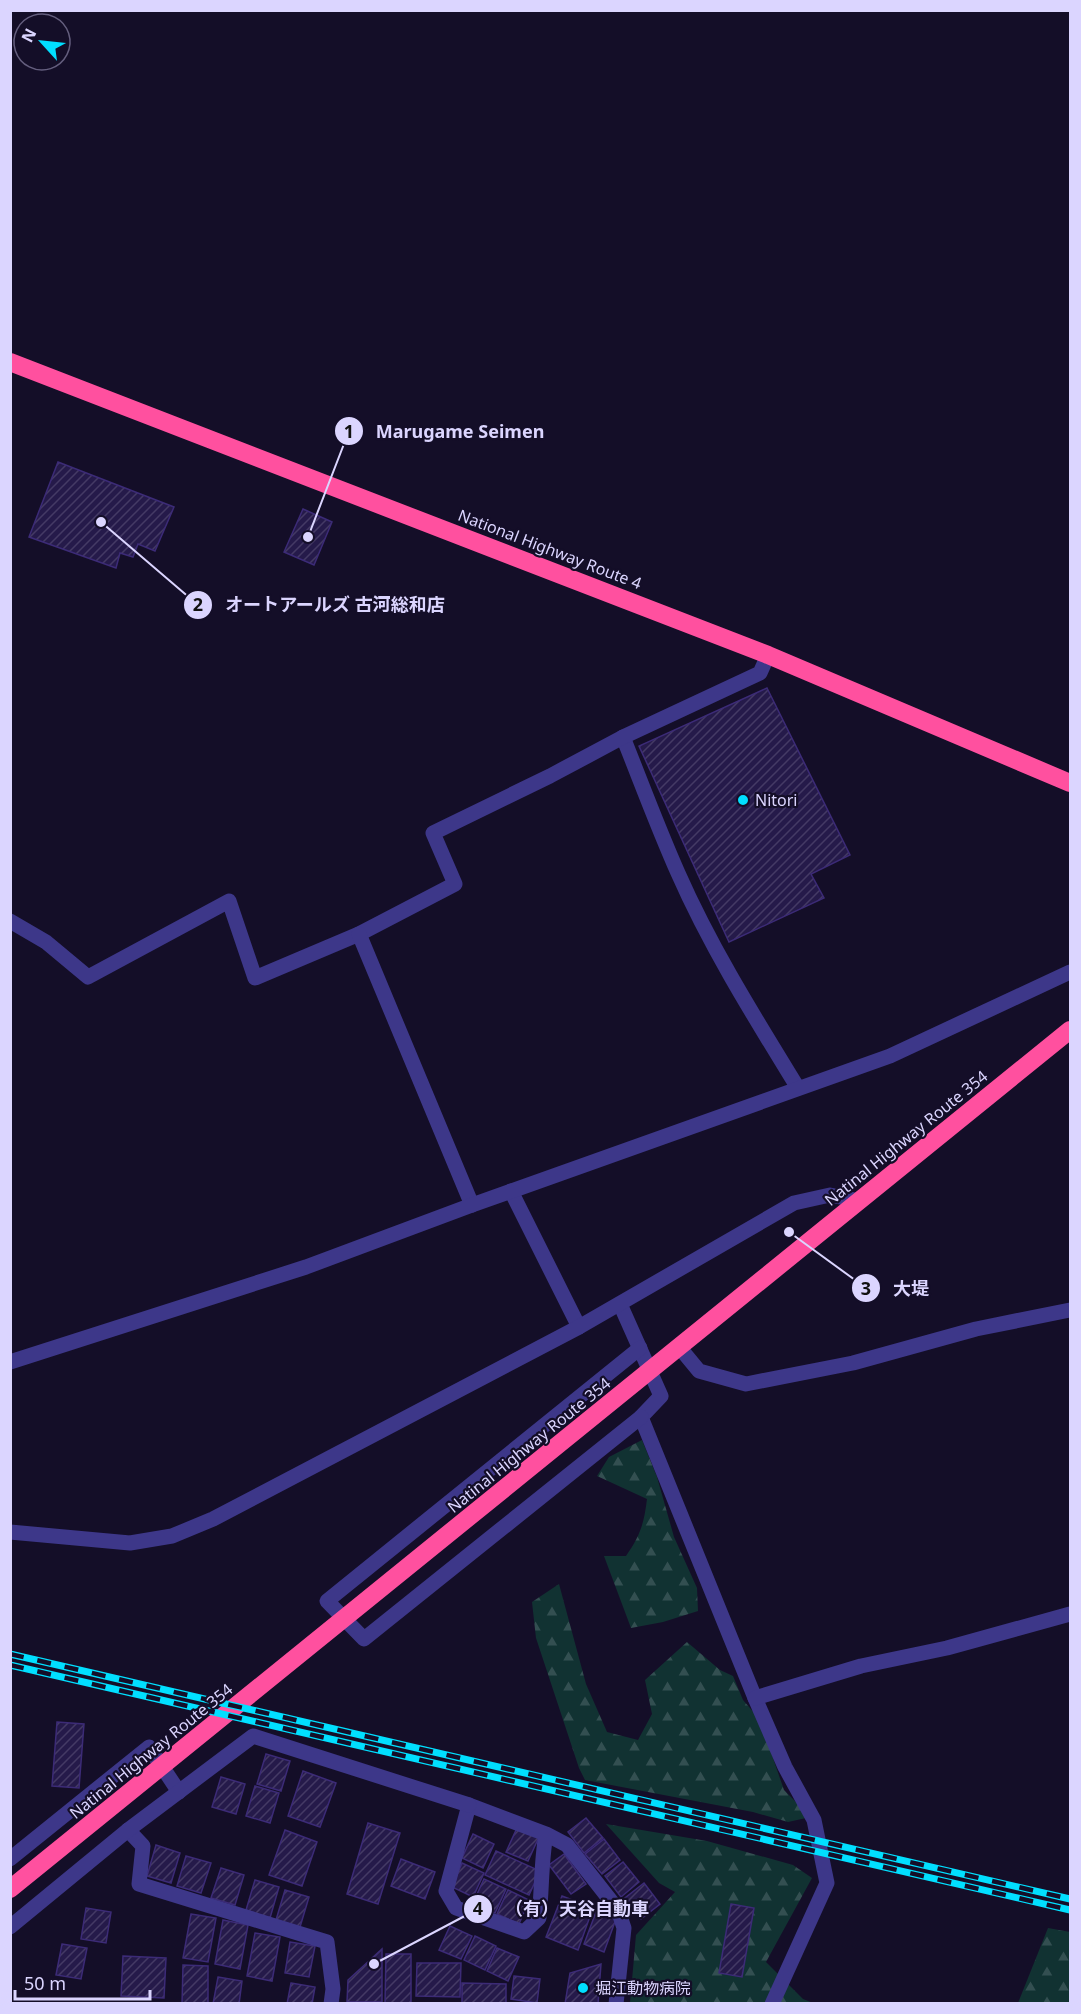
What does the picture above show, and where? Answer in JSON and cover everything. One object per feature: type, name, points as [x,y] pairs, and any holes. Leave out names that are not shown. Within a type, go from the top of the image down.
[{"type":"highway","name":"National Highway Route 4","points":[[11,363],[768,655],[1071,783]]},
{"type":"highway","name":"Natinal Highway Route 354","points":[[10,1889],[1071,1030]]},
{"type":"street","points":[[10,921],[46,942],[88,976],[229,901],[255,978],[359,934],[455,884],[433,833],[550,776],[623,737],[760,673],[768,655]]},
{"type":"street","points":[[623,737],[678,874],[712,943],[744,1001],[798,1088]]},
{"type":"street","points":[[359,934],[472,1205]]},
{"type":"street","points":[[10,1362],[306,1267],[472,1205],[890,1056],[1071,972]]},
{"type":"street","points":[[511,1191],[579,1328]]},
{"type":"street","points":[[10,1533],[130,1543],[172,1536],[213,1519],[579,1328],[794,1203],[830,1195],[860,1200]]},
{"type":"street","points":[[620,1304],[640,1348],[661,1396],[641,1417],[364,1639],[327,1601],[640,1348]]},
{"type":"street","points":[[680,1348],[699,1371],[746,1384],[853,1363],[976,1329],[1071,1310]]},
{"type":"street","points":[[641,1417],[755,1698],[785,1767],[814,1820],[827,1883],[771,2004]]},
{"type":"street","points":[[755,1698],[861,1666],[947,1648],[1071,1614]]},
{"type":"street","points":[[10,1927],[128,1830],[253,1736],[469,1805],[546,1834],[567,1845],[618,1910],[624,1928],[616,2004]]},
{"type":"street","points":[[10,1859],[149,1747],[179,1792]]},
{"type":"street","points":[[469,1805],[446,1891],[456,1908],[524,1932],[539,1918],[543,1888],[542,1857],[546,1834]]},
{"type":"street","points":[[128,1830],[143,1846],[139,1884],[327,1942],[333,1989],[331,2004]]},
{"type":"green space","points":[[642,1440],[657,1477],[674,1537],[697,1588],[698,1611],[663,1622],[631,1628],[604,1556],[626,1556],[641,1529],[647,1499],[597,1476],[609,1457]]},
{"type":"green space","points":[[559,1584],[586,1684],[607,1732],[638,1740],[652,1714],[645,1680],[687,1642],[720,1670],[733,1676],[743,1700],[756,1715],[765,1735],[784,1790],[797,1803],[806,1818],[788,1822],[753,1812],[585,1780],[536,1638],[532,1602]]},
{"type":"green space","points":[[606,1824],[707,1841],[793,1865],[812,1878],[766,1962],[803,1999],[813,2003],[630,2003],[636,1935],[675,1892],[659,1883]]},
{"type":"green space","points":[[1048,1928],[1070,1932],[1070,2003],[1018,2003]]},
{"type":"building","points":[[58,462],[174,507],[155,551],[138,544],[133,557],[120,553],[116,568],[29,537]]},
{"type":"building","points":[[303,509],[332,522],[314,565],[284,552]]},
{"type":"building","name":"Nitori","points":[[767,688],[850,855],[811,874],[824,898],[729,942],[639,746]]},
{"type":"building","points":[[57,1722],[84,1724],[79,1788],[52,1786]]},
{"type":"building","points":[[266,1754],[290,1761],[281,1791],[257,1784]]},
{"type":"building","points":[[303,1771],[336,1783],[320,1827],[288,1816]]},
{"type":"building","points":[[221,1777],[245,1784],[236,1814],[212,1807]]},
{"type":"building","points":[[255,1786],[279,1793],[270,1823],[246,1816]]},
{"type":"building","points":[[586,1818],[603,1838],[584,1853],[568,1832]]},
{"type":"building","points":[[368,1823],[400,1833],[378,1904],[347,1894]]},
{"type":"building","points":[[517,1828],[539,1837],[528,1861],[506,1852]]},
{"type":"building","points":[[285,1830],[317,1842],[302,1886],[269,1875]]},
{"type":"building","points":[[473,1834],[494,1844],[483,1868],[462,1858]]},
{"type":"building","points":[[604,1839],[620,1860],[602,1874],[585,1854]]},
{"type":"building","points":[[156,1845],[180,1853],[171,1883],[147,1876]]},
{"type":"building","points":[[496,1851],[540,1871],[529,1895],[485,1875]]},
{"type":"building","points":[[564,1854],[586,1884],[571,1894],[549,1865]]},
{"type":"building","points":[[186,1856],[211,1863],[201,1893],[177,1886]]},
{"type":"building","points":[[401,1859],[435,1872],[425,1899],[391,1886]]},
{"type":"building","points":[[623,1862],[639,1882],[621,1897],[605,1876]]},
{"type":"building","points":[[462,1863],[484,1873],[473,1897],[452,1887]]},
{"type":"building","points":[[221,1868],[244,1875],[235,1905],[211,1898]]},
{"type":"building","points":[[484,1879],[506,1889],[495,1913],[473,1903]]},
{"type":"building","points":[[255,1880],[279,1887],[270,1918],[246,1910]]},
{"type":"building","points":[[644,1883],[660,1904],[641,1919],[625,1898]]},
{"type":"building","points":[[285,1890],[309,1897],[300,1927],[276,1920]]},
{"type":"building","points":[[508,1890],[529,1900],[519,1924],[497,1914]]},
{"type":"building","points":[[562,1896],[593,1908],[578,1950],[546,1937]]},
{"type":"building","points":[[731,1904],[754,1908],[742,1977],[719,1973]]},
{"type":"building","points":[[86,1908],[111,1912],[106,1943],[81,1939]]},
{"type":"building","points":[[596,1912],[616,1919],[604,1952],[584,1944]]},
{"type":"building","points":[[191,1914],[216,1918],[208,1962],[183,1958]]},
{"type":"building","points":[[223,1920],[248,1925],[240,1969],[215,1964]]},
{"type":"building","points":[[450,1926],[472,1936],[461,1959],[439,1950]]},
{"type":"building","points":[[255,1933],[280,1937],[272,1981],[247,1976]]},
{"type":"building","points":[[475,1936],[496,1946],[485,1970],[464,1960]]},
{"type":"building","points":[[290,1942],[315,1946],[309,1977],[285,1973]]},
{"type":"building","points":[[62,1944],[87,1948],[81,1979],[56,1975]]},
{"type":"building","points":[[497,1948],[519,1957],[508,1981],[487,1971]]},
{"type":"building","points":[[382,1949],[382,2002],[347,2002],[348,1980]]},
{"type":"building","points":[[386,1954],[411,1954],[411,2004],[385,2004]]},
{"type":"building","points":[[123,1956],[166,1958],[164,1998],[121,1996]]},
{"type":"building","points":[[417,1963],[461,1963],[460,1997],[416,1996]]},
{"type":"building","name":"堀江動物病院","points":[[601,1964],[598,2004],[565,2004],[570,1973]]},
{"type":"building","points":[[183,1965],[208,1966],[208,2004],[182,2004]]},
{"type":"building","points":[[514,1976],[540,1979],[537,2003],[511,1999]]},
{"type":"building","points":[[218,1977],[242,1981],[239,2004],[213,2004]]},
{"type":"building","points":[[291,1983],[315,1987],[312,2004],[287,2004]]},
{"type":"building","points":[[462,1983],[506,1984],[506,2004],[462,2004]]},
{"type":"railway","points":[[10,1654],[1070,1899]]},
{"type":"railway","points":[[10,1665],[1070,1910]]},
{"type":"place","name":"オートアールズ 古河総和店","points":[[101,522]]},
{"type":"place","name":"Marugame Seimen","points":[[308,537]]},
{"type":"place","name":"Nitori","points":[[743,800]]},
{"type":"place","name":"大堤","points":[[789,1232]]},
{"type":"place","name":"（有）天谷自動車","points":[[374,1964]]},
{"type":"place","name":"堀江動物病院","points":[[583,1988]]}]
